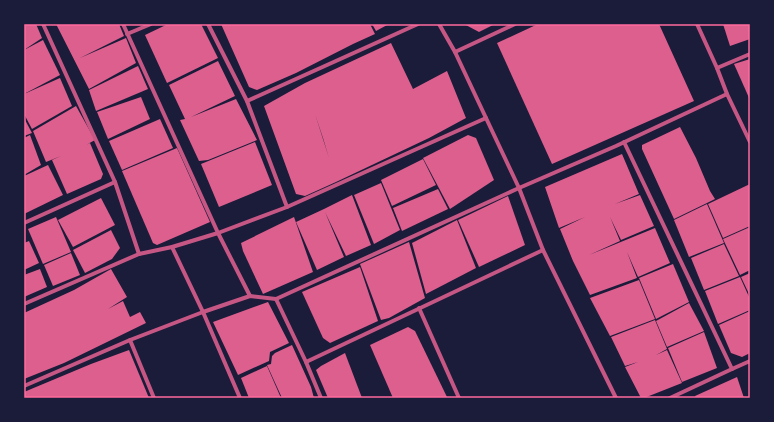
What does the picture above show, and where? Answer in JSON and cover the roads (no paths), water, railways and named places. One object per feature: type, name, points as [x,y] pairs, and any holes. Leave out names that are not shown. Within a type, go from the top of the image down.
[{"type":"street","points":[[43,24],[115,182],[139,254]]},
{"type":"street","points":[[123,24],[218,233],[250,296]]},
{"type":"street","points":[[127,34],[151,24]]},
{"type":"street","points":[[208,24],[247,101],[287,206]]},
{"type":"street","points":[[247,101],[418,24]]},
{"type":"street","points":[[438,24],[455,52],[519,188],[543,250],[616,398]]},
{"type":"street","points":[[455,52],[514,24]]},
{"type":"street","points":[[697,24],[727,94],[750,142]]},
{"type":"street","points":[[717,68],[750,54]]},
{"type":"street","points":[[24,386],[130,340],[203,312],[250,296],[276,299],[727,94]]},
{"type":"street","points":[[24,304],[139,254],[172,247],[218,233],[287,206],[486,118]]},
{"type":"street","points":[[624,142],[732,369]]},
{"type":"street","points":[[24,223],[115,182]]},
{"type":"street","points":[[172,247],[203,312],[240,398]]},
{"type":"street","points":[[306,362],[543,250]]},
{"type":"street","points":[[276,299],[306,362],[321,398]]},
{"type":"street","points":[[419,308],[459,398]]},
{"type":"street","points":[[130,340],[154,398]]},
{"type":"street","points":[[670,398],[750,361]]}]
